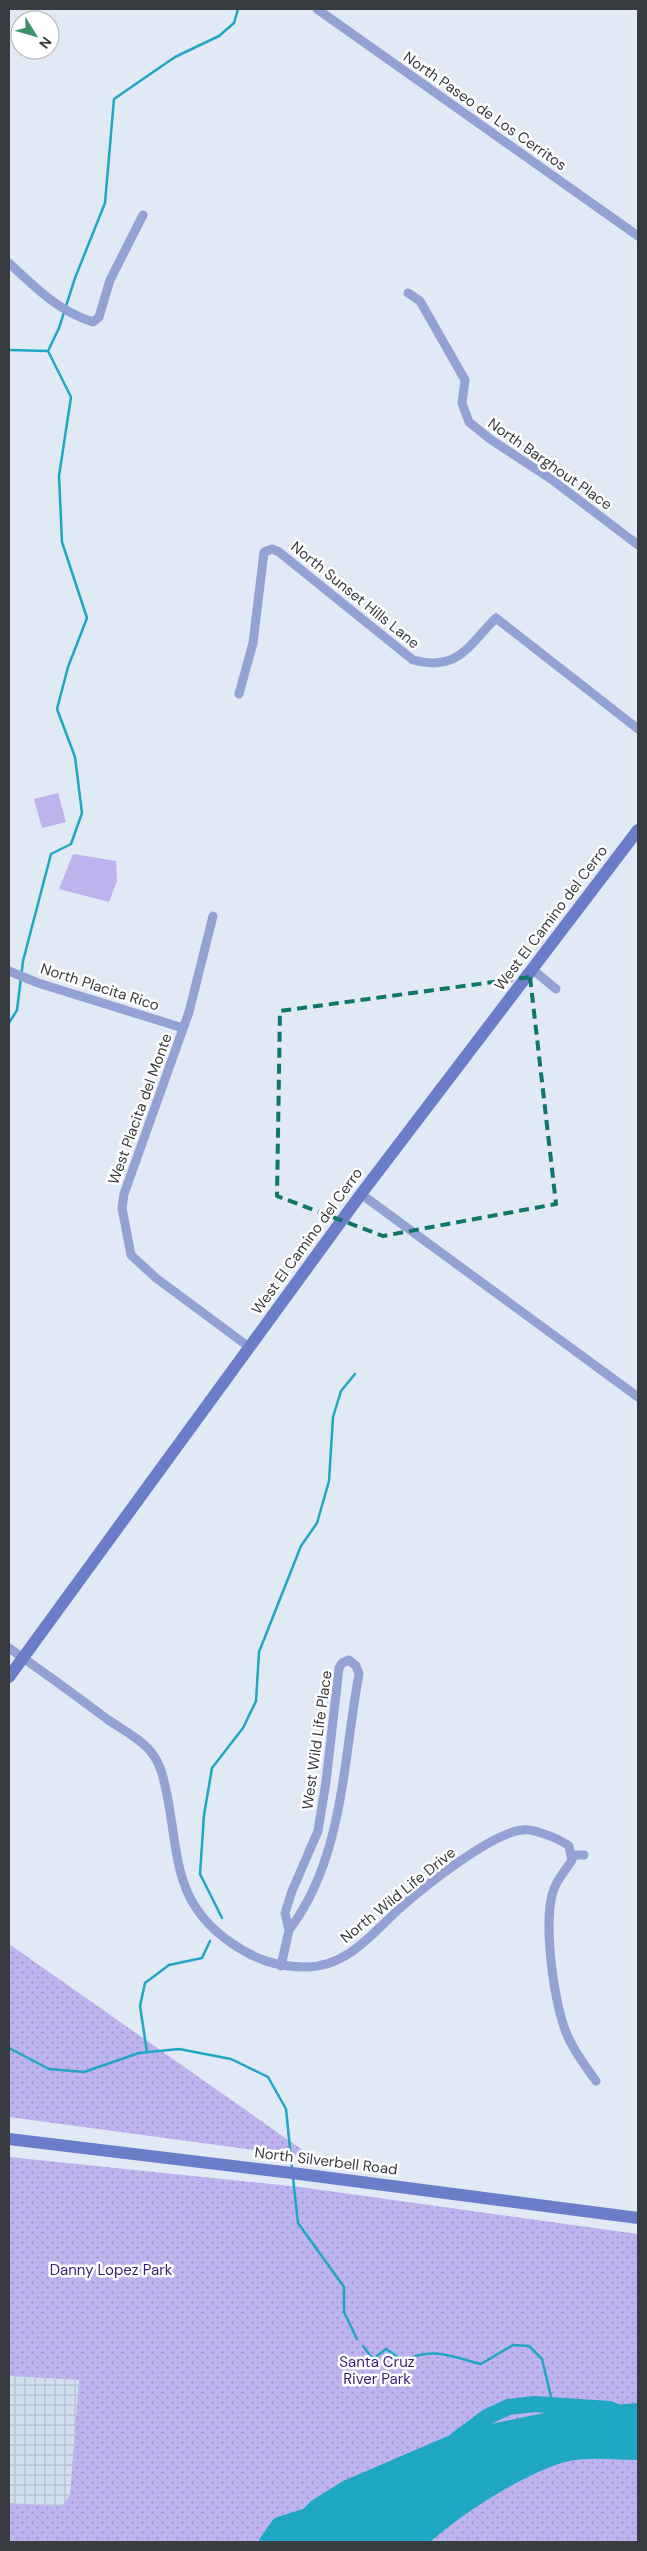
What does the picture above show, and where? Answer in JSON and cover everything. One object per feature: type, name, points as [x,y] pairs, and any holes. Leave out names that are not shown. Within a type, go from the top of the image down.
[{"type":"street","name":"North Paseo de Los Cerritos","points":[[316,9],[638,236]]},
{"type":"street","points":[[9,263],[56,306],[74,316],[93,322],[99,317],[110,280],[143,215]]},
{"type":"street","name":"North Barghout Place","points":[[408,293],[420,301],[466,380],[462,403],[469,422],[490,439],[551,479],[638,545]]},
{"type":"street","name":"North Sunset Hills Lane","points":[[239,694],[253,643],[264,552],[272,549],[279,552],[413,660],[426,663],[441,663],[456,659],[496,618],[638,729]]},
{"type":"street","name":"West El Camino del Cerro","points":[[9,1677],[361,1194],[638,830]]},
{"type":"street","name":"West Placita del Monte","points":[[213,916],[183,1028],[124,1194],[122,1208],[131,1254],[142,1265],[249,1347]]},
{"type":"street","name":"West El Camino del Cerro","points":[[532,969],[556,989]]},
{"type":"street","name":"North Placita Rico","points":[[9,971],[38,983],[183,1028]]},
{"type":"street","points":[[361,1194],[638,1397]]},
{"type":"street","name":"North Wild Life Drive","points":[[9,1648],[151,1752],[166,1788],[175,1846],[188,1897],[207,1923],[244,1952],[264,1962],[281,1966],[309,1968],[351,1952],[366,1942],[399,1910],[453,1866],[490,1844],[521,1830],[532,1830],[564,1841],[569,1846],[572,1854]]},
{"type":"street","name":"West Wild Life Place","points":[[281,1966],[289,1930],[302,1913],[334,1831],[360,1674],[356,1666],[349,1660],[342,1663],[339,1668],[326,1782],[318,1831],[292,1891],[285,1913],[289,1930]]},
{"type":"street","points":[[584,1855],[572,1854],[572,1860],[553,1890],[549,1909],[552,1964],[558,2003],[568,2038],[596,2081]]},
{"type":"street","name":"North Silverbell Road","points":[[9,2139],[292,2173],[638,2218]]},
{"type":"highlighted area","points":[[530,977],[556,1204],[383,1236],[277,1196],[280,1011]]},
{"type":"shaded area","points":[[9,2376],[79,2380],[71,2495],[62,2506],[9,2503]]},
{"type":"green space","points":[[58,793],[66,822],[42,828],[34,799]]},
{"type":"green space","points":[[73,854],[116,861],[117,881],[109,902],[59,889]]},
{"type":"green space","points":[[9,1944],[314,2158],[9,2117]]},
{"type":"green space","name":"Santa Cruz River Park","points":[[9,2157],[300,2187],[638,2234],[638,2542],[9,2542],[9,2503],[62,2506],[70,2495],[79,2380],[9,2376]]},
{"type":"water","points":[[638,2403],[638,2460],[582,2459],[548,2468],[531,2475],[476,2507],[430,2542],[272,2542],[311,2501],[343,2481],[462,2430],[563,2409]]},
{"type":"waterway","points":[[9,1023],[17,1010],[23,961],[51,854],[71,844],[82,813],[75,757],[57,709],[68,667],[87,618],[62,542],[59,476],[71,397],[48,351],[59,328],[75,278],[105,203],[114,99],[175,57],[219,36],[234,23],[238,9]]},
{"type":"waterway","points":[[9,350],[47,351]]},
{"type":"waterway","points":[[222,1918],[200,1874],[204,1815],[212,1768],[243,1728],[256,1701],[259,1652],[301,1546],[317,1523],[329,1481],[333,1417],[341,1391],[355,1374]]},
{"type":"waterway","points":[[147,2052],[140,2006],[145,1983],[169,1965],[202,1958],[210,1941]]},
{"type":"waterway","points":[[9,2048],[49,2069],[84,2072],[139,2053],[179,2049],[231,2059],[268,2077],[286,2109],[292,2168]]},
{"type":"waterway","points":[[293,2178],[298,2223],[344,2287],[344,2312],[357,2339]]},
{"type":"waterway","points":[[363,2346],[373,2359],[386,2349],[404,2361],[423,2354],[442,2354],[481,2364],[513,2345],[529,2346],[542,2359],[553,2405]]},
{"type":"waterway","points":[[456,2440],[487,2417],[508,2407],[534,2404],[610,2409],[638,2421]]},
{"type":"waterway","points":[[267,2542],[279,2525],[311,2515]]},
{"type":"park label","name":"Danny Lopez Park","points":[[111,2270]]}]
